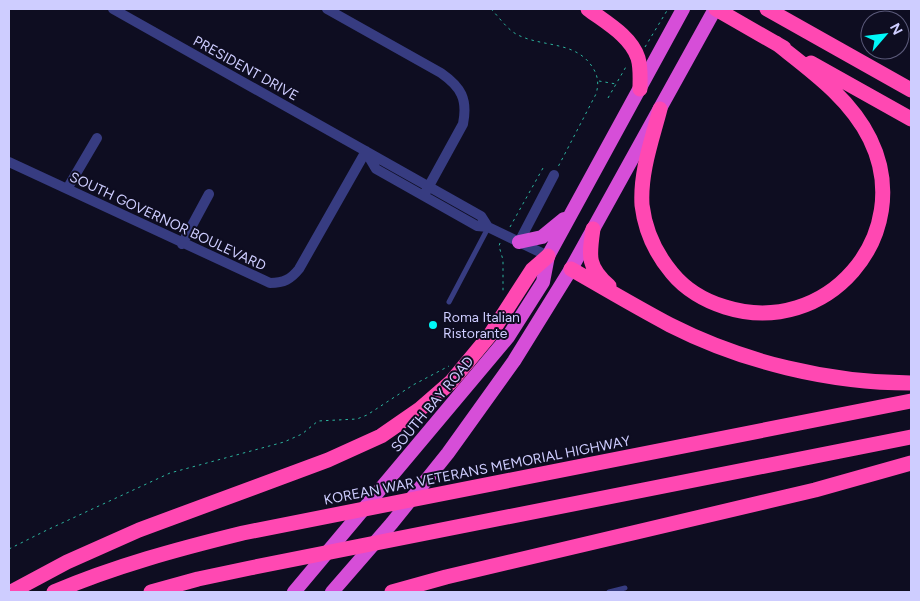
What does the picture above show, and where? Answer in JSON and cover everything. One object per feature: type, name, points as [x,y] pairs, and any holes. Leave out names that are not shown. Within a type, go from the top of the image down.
[{"type":"highway","points":[[588,9],[621,35],[633,48],[639,63],[640,89]]},
{"type":"highway","name":"SOUTH BAY ROAD","points":[[294,592],[508,337],[543,282],[548,256],[683,9]]},
{"type":"highway","points":[[332,592],[425,482],[468,427],[514,361],[593,229],[716,9],[911,119]]},
{"type":"highway","points":[[767,9],[911,90]]},
{"type":"highway","points":[[660,109],[643,177],[643,207],[650,236],[665,264],[676,278],[690,290],[717,305],[743,312],[761,314],[786,311],[814,302],[841,284],[859,264],[874,238],[881,212],[883,195],[880,165],[870,139],[851,110],[824,83],[776,43]]},
{"type":"highway","points":[[519,242],[542,237],[572,212]]},
{"type":"highway","points":[[593,229],[590,254],[592,266],[599,277],[628,301]]},
{"type":"highway","points":[[11,592],[67,562],[139,530],[328,460],[381,436],[420,409],[451,382],[490,335],[532,270],[548,256],[671,325],[703,340],[802,371],[840,377],[911,383]]},
{"type":"highway","name":"KOREAN WAR VETERANS MEMORIAL HIGHWAY","points":[[54,592],[112,569],[243,533],[911,401]]},
{"type":"highway","points":[[151,592],[219,574],[911,437]]},
{"type":"highway","points":[[392,592],[446,576],[815,490],[911,463]]},
{"type":"street","name":"PRESIDENT DRIVE","points":[[113,9],[366,151],[426,191],[481,216],[488,227],[548,256]]},
{"type":"street","points":[[327,9],[441,73],[457,86],[465,112],[463,124],[426,191]]},
{"type":"street","points":[[67,189],[97,138]]},
{"type":"street","name":"SOUTH GOVERNOR BOULEVARD","points":[[9,162],[182,244],[270,283],[280,283],[287,280],[299,269],[366,151]]},
{"type":"street","points":[[519,242],[554,175]]},
{"type":"street","points":[[182,244],[209,194]]},
{"type":"lane","points":[[449,302],[488,227]]},
{"type":"lane","points":[[609,592],[625,588]]},
{"type":"path","points":[[492,9],[507,27],[516,34],[568,48],[583,55],[590,62],[598,80],[596,94],[554,175],[543,168],[510,226]]},
{"type":"path","points":[[598,80],[616,84]]},
{"type":"path","points":[[499,246],[503,260],[502,298]]},
{"type":"path","points":[[9,550],[47,530],[170,473],[284,442],[302,434],[318,421],[357,419],[367,415],[413,384],[450,365]]},
{"type":"place","name":"Roma Italian Ristorante","points":[[433,325]]}]
